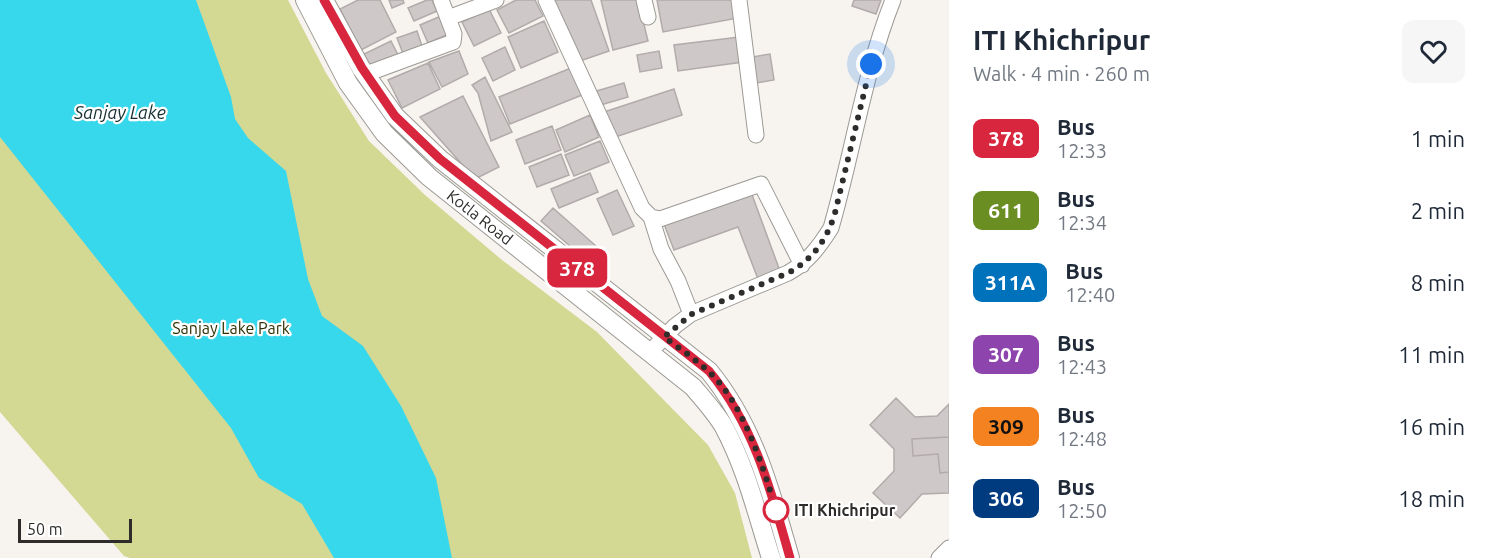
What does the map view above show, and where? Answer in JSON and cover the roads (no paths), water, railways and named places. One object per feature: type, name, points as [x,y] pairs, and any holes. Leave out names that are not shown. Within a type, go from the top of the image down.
[{"type":"main road","name":"Kotla Road","points":[[305,0],[348,83],[384,133],[429,177],[693,387],[723,426],[744,470],[771,558]]},
{"type":"main road","name":"Kotla Road","points":[[324,0],[366,74],[395,116],[440,159],[709,371],[726,391],[762,462],[790,558]]},
{"type":"street","points":[[366,74],[453,42],[454,34],[441,0]]},
{"type":"street","points":[[448,18],[496,0]]},
{"type":"street","points":[[546,0],[642,208],[651,217],[661,249],[692,314]]},
{"type":"street","points":[[644,0],[648,17]]},
{"type":"street","points":[[739,0],[756,135]]},
{"type":"street","points":[[650,352],[692,314],[772,281],[802,265],[819,248],[831,228],[866,83],[882,27],[893,0]]},
{"type":"street","points":[[651,217],[660,219],[671,217],[761,184],[802,265]]},
{"type":"street","points":[[939,558],[949,548]]},
{"type":"water","name":"Sanjay Lake","points":[[0,0],[196,0],[231,97],[235,119],[248,138],[286,171],[308,279],[322,316],[363,346],[401,406],[436,478],[452,558],[334,558],[302,504],[259,478],[231,428],[0,137]]},
{"type":"place","name":"ITI Khichripur","points":[[776,510]]},
{"type":"park label","name":"Sanjay Lake Park","points":[[231,328]]}]
